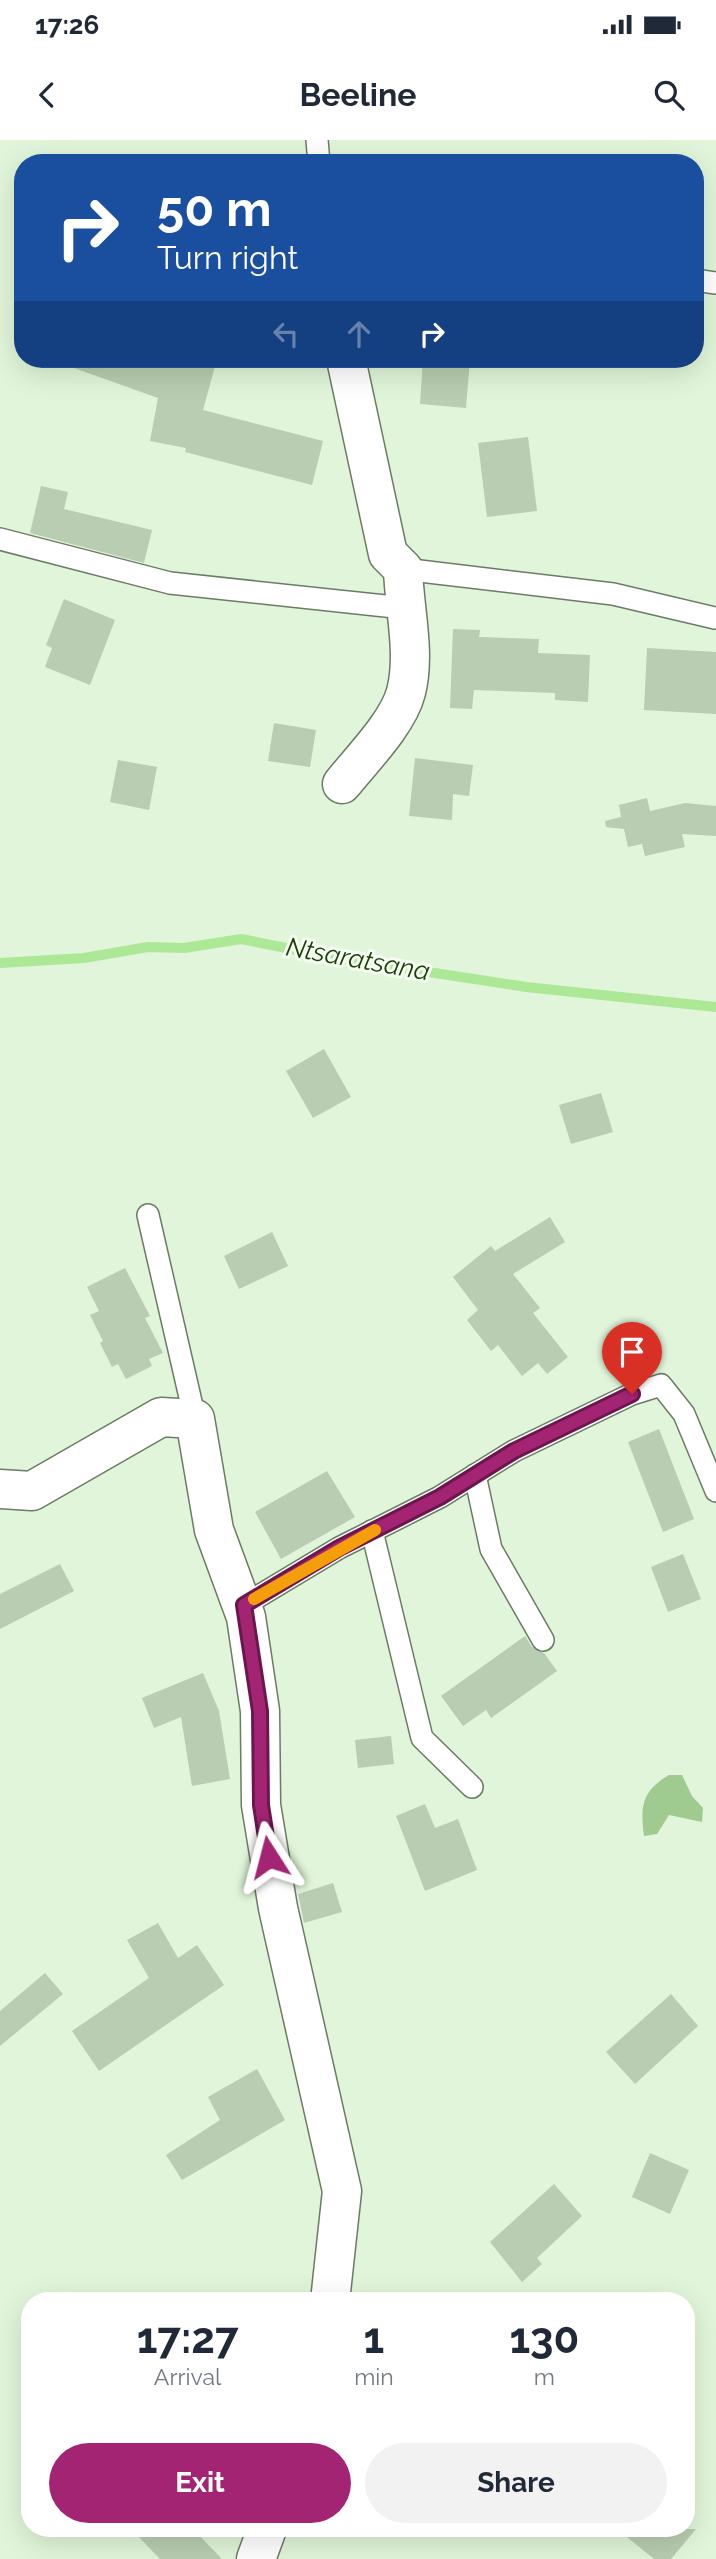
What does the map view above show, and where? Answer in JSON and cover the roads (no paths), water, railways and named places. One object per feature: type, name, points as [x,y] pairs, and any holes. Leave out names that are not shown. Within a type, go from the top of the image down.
[{"type":"street","points":[[342,784],[387,729],[406,693],[409,648],[403,569],[388,554],[348,368]]},
{"type":"street","points":[[0,1489],[32,1492],[160,1417],[195,1419],[215,1530],[244,1605],[260,1711],[261,1805],[278,1908],[342,2191],[331,2292]]},
{"type":"street","points":[[256,2559],[264,2537]]},
{"type":"lane","points":[[0,539],[170,583],[404,608]]},
{"type":"lane","points":[[403,569],[613,594],[715,618]]},
{"type":"lane","points":[[148,1215],[195,1419]]},
{"type":"lane","points":[[244,1605],[514,1451],[632,1394],[661,1385],[684,1414],[716,1491]]},
{"type":"lane","points":[[475,1475],[491,1549],[543,1640]]},
{"type":"lane","points":[[372,1531],[422,1738],[472,1787]]},
{"type":"waterway","name":"Ntsaratsana","points":[[0,963],[84,958],[148,947],[184,948],[241,939],[337,958],[526,987],[716,1007]]}]
